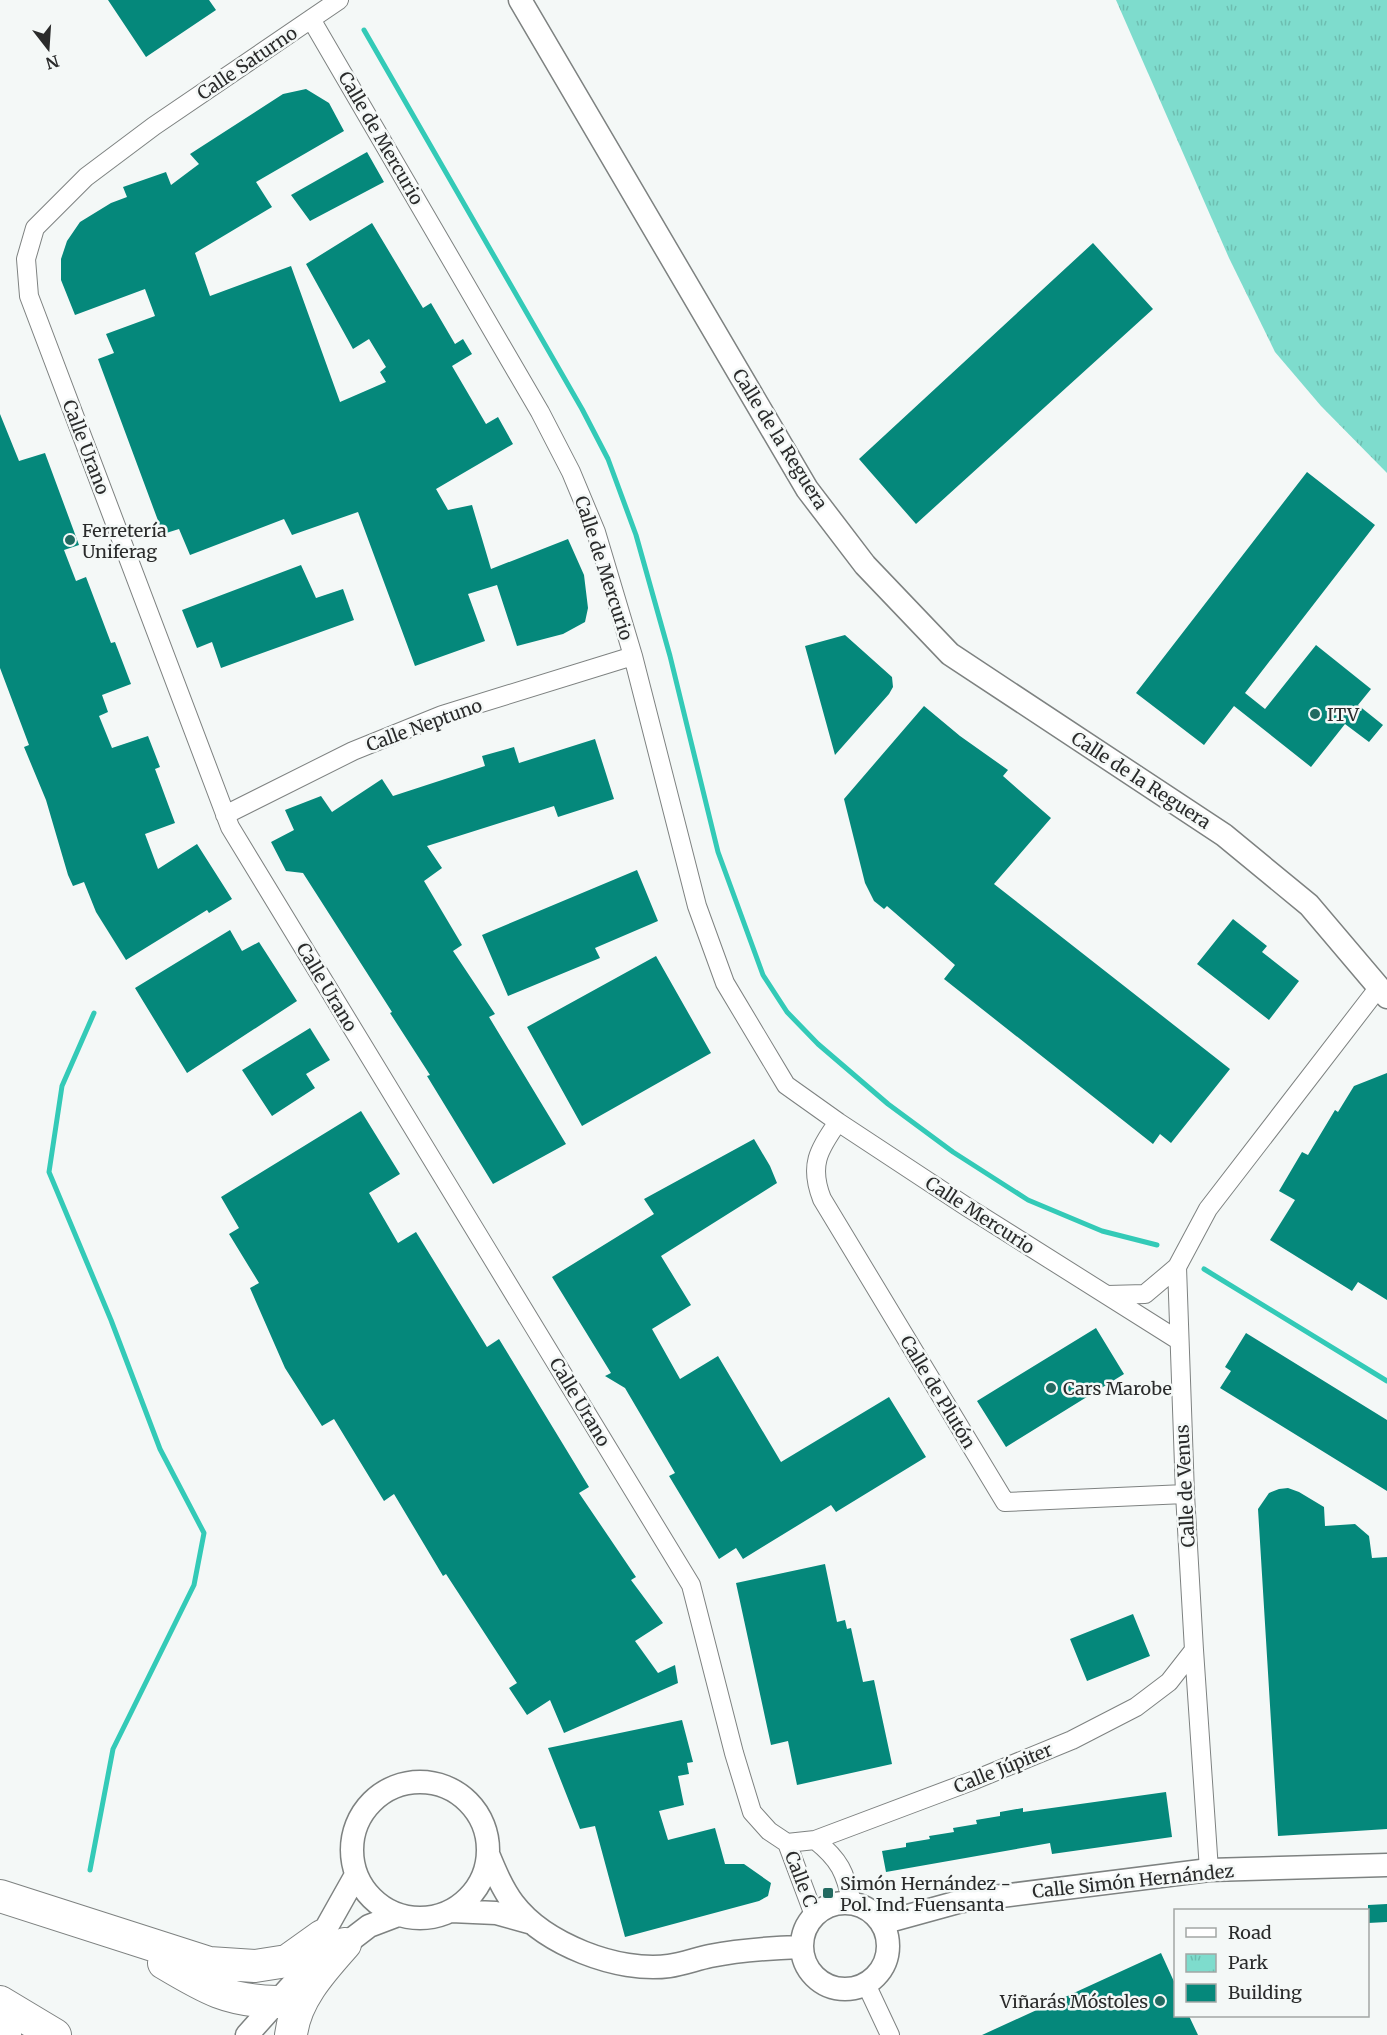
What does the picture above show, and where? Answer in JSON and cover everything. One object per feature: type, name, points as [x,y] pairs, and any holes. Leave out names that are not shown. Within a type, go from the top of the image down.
[{"type":"highway","points":[[0,1896],[143,1944],[209,1963],[255,1966],[286,1961],[334,1940]]},
{"type":"highway","points":[[291,2035],[292,2025],[334,1940]]},
{"type":"highway","points":[[143,1944],[152,1956],[225,1996],[251,2002],[285,1994]]},
{"type":"highway","points":[[0,2002],[55,2035]]},
{"type":"highway","points":[[0,2032],[5,2035]]},
{"type":"street","name":"Calle Saturno","points":[[154,126],[339,0]]},
{"type":"street","name":"Calle de la Reguera","points":[[520,0],[807,489],[865,566],[950,654],[1236,844],[1310,905],[1383,992]]},
{"type":"street","name":"Calle de Mercurio","points":[[311,19],[540,412],[571,472],[596,532],[633,656],[697,906],[725,983],[786,1085]]},
{"type":"street","name":"Calle Urano","points":[[154,126],[86,177],[35,228],[26,259],[29,296],[230,828],[691,1585],[734,1753],[752,1812],[769,1831],[787,1843]]},
{"type":"street","name":"Calle Neptuno","points":[[225,815],[353,751],[430,720],[633,656]]},
{"type":"street","name":"Calle de Venus","points":[[1209,1870],[1185,1494],[1177,1267],[1208,1209],[1383,992]]},
{"type":"street","name":"Calle Mercurio","points":[[786,1085],[967,1207],[1178,1340]]},
{"type":"street","name":"Calle de Plutón","points":[[838,1122],[817,1154],[816,1184],[822,1199],[1005,1502],[1185,1494]]},
{"type":"street","points":[[1107,1295],[1145,1294],[1177,1267]]},
{"type":"street","name":"Calle Júpiter","points":[[787,1843],[815,1840],[972,1781],[1072,1740],[1136,1707],[1169,1682],[1194,1650]]},
{"type":"street","points":[[420,1782],[442,1785],[462,1796],[477,1812],[486,1832],[488,1854],[485,1871],[477,1887],[466,1901],[451,1911],[434,1917],[416,1918],[398,1915],[380,1906],[365,1892],[356,1875],[351,1853],[354,1831],[363,1811],[379,1795],[388,1790],[398,1785],[420,1782]]},
{"type":"street","name":"Calle C","points":[[815,1840],[841,1865],[852,1903]]},
{"type":"street","name":"Calle C","points":[[787,1843],[814,1915]]},
{"type":"street","points":[[488,1854],[509,1896],[533,1924],[546,1933],[592,1955],[620,1964],[646,1968],[670,1966],[756,1948],[801,1947]]},
{"type":"street","name":"Calle Simón Hernández","points":[[882,1923],[962,1901],[1209,1870],[1387,1865]]},
{"type":"street","points":[[247,2035],[334,1940],[356,1875]]},
{"type":"street","points":[[852,1903],[869,1910],[882,1923],[889,1945],[887,1957],[883,1968],[866,1984],[852,1989],[837,1989],[823,1984],[812,1975],[804,1962],[801,1947],[805,1930],[814,1915],[832,1904],[852,1903]]},
{"type":"street","points":[[451,1911],[496,1913],[533,1924]]},
{"type":"street","points":[[334,1940],[398,1915]]},
{"type":"street","points":[[866,1984],[890,2035]]},
{"type":"green space","points":[[1116,0],[1387,0],[1387,473],[1321,406],[1275,352],[1229,258]]},
{"type":"building","points":[[108,0],[209,0],[216,10],[146,57]]},
{"type":"building","points":[[306,89],[329,103],[344,131],[256,182],[272,207],[195,253],[210,296],[291,266],[340,402],[386,382],[380,372],[386,367],[369,339],[353,349],[306,264],[372,223],[423,308],[431,303],[455,344],[463,339],[472,354],[452,366],[486,424],[498,417],[513,444],[436,489],[448,510],[472,505],[491,569],[568,539],[584,575],[588,608],[585,622],[563,634],[517,646],[497,585],[468,594],[485,641],[415,666],[358,512],[292,535],[284,519],[190,555],[179,529],[163,534],[98,359],[114,353],[106,334],[155,316],[145,289],[75,315],[61,280],[61,259],[67,241],[80,222],[111,203],[127,197],[123,187],[166,172],[171,185],[199,164],[190,154],[283,94]]},
{"type":"building","points":[[367,152],[384,182],[310,221],[291,195]]},
{"type":"building","points":[[1093,243],[1153,309],[916,524],[859,459]]},
{"type":"building","points":[[0,414],[19,461],[45,453],[79,545],[64,550],[76,581],[86,577],[111,643],[115,642],[131,684],[102,695],[108,712],[99,716],[112,748],[148,736],[160,767],[155,769],[175,823],[145,834],[158,869],[197,844],[232,899],[209,913],[207,910],[126,960],[96,912],[84,882],[73,886],[68,875],[46,800],[24,747],[29,745],[0,668]]},
{"type":"building","points":[[1307,472],[1375,525],[1245,693],[1265,709],[1316,645],[1371,689],[1358,705],[1383,725],[1369,742],[1345,724],[1311,767],[1234,706],[1204,745],[1136,693]]},
{"type":"building","points":[[301,565],[316,598],[343,589],[354,620],[221,668],[212,642],[197,648],[182,610]]},
{"type":"building","points":[[845,635],[892,677],[893,687],[835,755],[805,646]]},
{"type":"building","points":[[924,706],[960,736],[1008,770],[1003,776],[1051,818],[994,884],[1230,1069],[1171,1143],[1160,1134],[1153,1144],[944,979],[955,965],[887,906],[884,909],[874,901],[865,883],[844,799]]},
{"type":"building","points":[[595,739],[614,799],[558,817],[554,806],[427,846],[442,868],[424,881],[462,945],[453,951],[495,1014],[489,1017],[566,1144],[493,1184],[427,1076],[430,1075],[390,1013],[392,1012],[303,873],[286,871],[271,842],[294,830],[285,810],[321,796],[332,812],[382,779],[393,796],[485,766],[482,756],[514,747],[519,763]]},
{"type":"building","points":[[637,870],[658,921],[595,948],[600,958],[508,996],[482,935]]},
{"type":"building","points":[[1233,919],[1267,946],[1262,952],[1299,981],[1269,1020],[1197,964]]},
{"type":"building","points":[[230,930],[242,951],[259,942],[297,1001],[187,1073],[135,988]]},
{"type":"building","points":[[656,956],[711,1053],[582,1126],[527,1027]]},
{"type":"building","points":[[310,1028],[330,1060],[306,1074],[315,1088],[272,1116],[242,1070]]},
{"type":"building","points":[[1387,1073],[1387,1300],[1358,1282],[1352,1291],[1270,1240],[1295,1200],[1279,1191],[1302,1152],[1308,1155],[1335,1110],[1338,1112],[1354,1086]]},
{"type":"building","points":[[361,1111],[400,1174],[369,1193],[398,1243],[416,1232],[487,1347],[499,1339],[589,1487],[579,1493],[636,1577],[631,1580],[663,1623],[635,1641],[658,1673],[675,1665],[678,1683],[564,1733],[550,1700],[527,1715],[509,1688],[517,1683],[446,1574],[443,1576],[394,1494],[384,1501],[334,1419],[322,1426],[285,1368],[250,1288],[259,1283],[229,1234],[239,1228],[221,1197]]},
{"type":"building","points":[[754,1139],[777,1183],[661,1256],[691,1305],[652,1329],[680,1379],[718,1356],[781,1462],[889,1397],[926,1457],[836,1512],[831,1505],[743,1559],[736,1548],[719,1559],[669,1476],[675,1473],[625,1388],[605,1376],[611,1373],[552,1277],[654,1214],[644,1199]]},
{"type":"building","name":"Cars Marobe","points":[[1096,1328],[1124,1374],[1006,1447],[977,1401]]},
{"type":"building","points":[[1246,1333],[1387,1420],[1387,1491],[1220,1388],[1231,1371],[1225,1367]]},
{"type":"building","points":[[1288,1488],[1324,1507],[1325,1526],[1355,1524],[1369,1536],[1372,1558],[1387,1557],[1387,1829],[1278,1836],[1258,1509],[1269,1493]]},
{"type":"building","points":[[825,1564],[837,1622],[845,1620],[847,1629],[851,1628],[863,1682],[874,1680],[892,1764],[797,1785],[788,1741],[771,1745],[736,1583]]},
{"type":"building","points":[[1133,1614],[1150,1656],[1087,1681],[1070,1639]]},
{"type":"building","points":[[682,1720],[693,1762],[687,1763],[689,1774],[678,1776],[684,1805],[659,1811],[668,1840],[715,1828],[725,1864],[744,1864],[771,1883],[768,1896],[759,1901],[625,1937],[595,1826],[580,1829],[548,1748]]},
{"type":"building","points":[[1166,1792],[1172,1837],[1052,1854],[1050,1843],[886,1872],[882,1851],[906,1847],[906,1843],[930,1839],[929,1836],[954,1832],[953,1828],[977,1824],[976,1820],[1000,1816],[1000,1812],[1023,1808],[1023,1812]]},
{"type":"building","points":[[1387,1904],[1387,1922],[1369,1923],[1368,1905]]},
{"type":"building","points":[[1161,1953],[1174,1982],[1174,2017],[1189,2017],[1198,2035],[982,2035]]},
{"type":"waterway","points":[[364,30],[582,409],[608,459],[636,535],[670,656],[718,852],[763,975],[787,1012],[818,1044],[888,1104],[953,1152],[1028,1200],[1102,1231],[1157,1245]]},
{"type":"waterway","points":[[90,1870],[113,1749],[194,1585],[204,1533],[160,1449],[111,1320],[49,1172],[62,1086],[94,1013]]},
{"type":"waterway","points":[[1204,1269],[1387,1381]]},
{"type":"place","name":"Ferretería Uniferag","points":[[70,540]]},
{"type":"place","name":"ITV","points":[[1315,714]]},
{"type":"place","name":"Cars Marobe","points":[[1051,1388]]},
{"type":"place","name":"Simón Hernández - Pol. Ind. Fuensanta","points":[[828,1893]]},
{"type":"place","name":"Viñarás Móstoles","points":[[1160,2001]]}]
